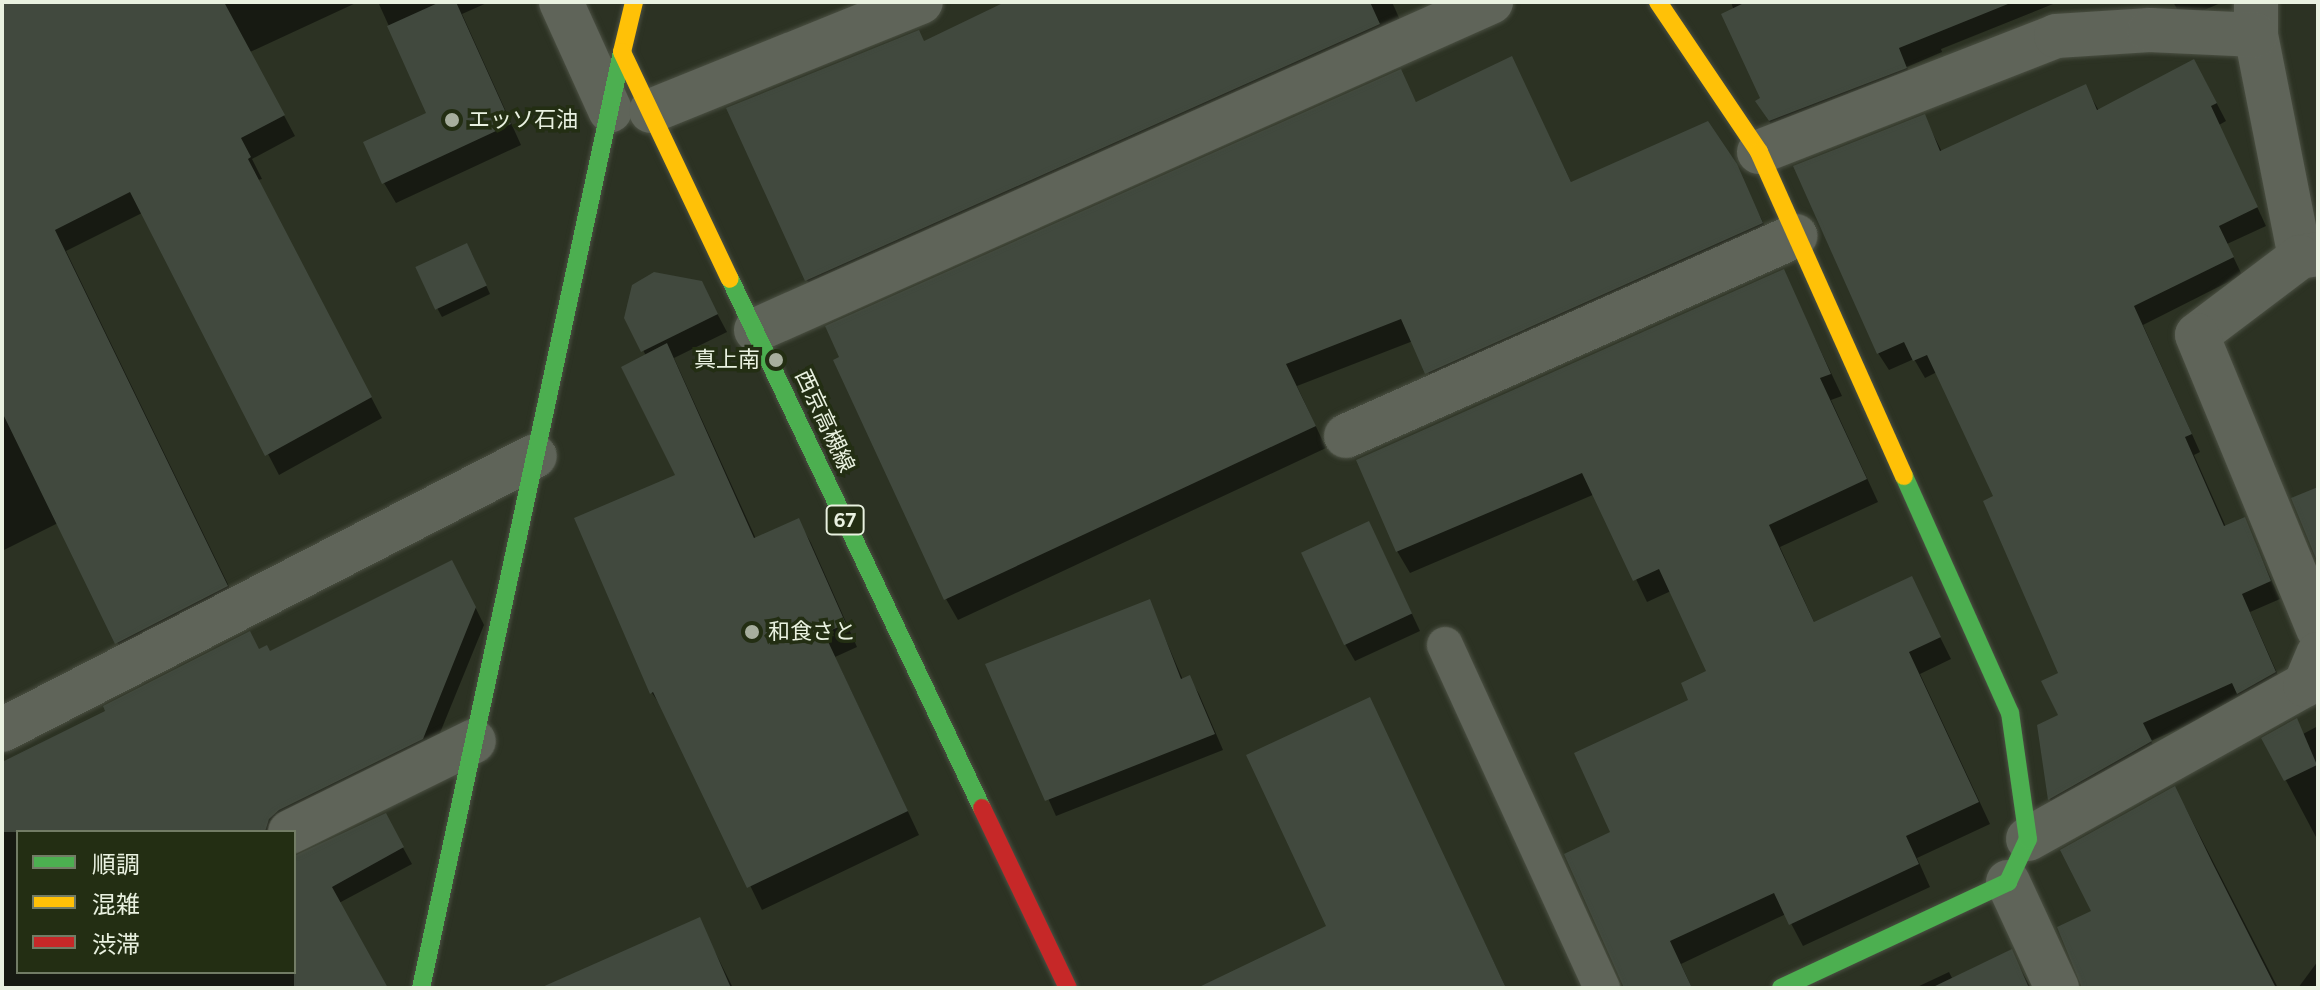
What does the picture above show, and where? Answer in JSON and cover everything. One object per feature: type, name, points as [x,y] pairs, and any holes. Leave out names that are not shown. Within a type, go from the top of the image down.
[{"type":"street","points":[[561,2],[630,111]]},
{"type":"street","points":[[421,988],[535,456],[630,111],[622,52],[634,2]]},
{"type":"street","points":[[630,111],[921,2]]},
{"type":"street","points":[[756,330],[1491,2]]},
{"type":"street","points":[[1658,2],[1759,152],[2010,713],[2028,839],[2008,882],[1781,988]]},
{"type":"street","points":[[1759,152],[2056,36],[2150,30],[2256,18],[2309,256],[2197,335],[2318,629]]},
{"type":"street","name":"西京高槻線","points":[[622,52],[630,111],[756,330],[1068,988]]},
{"type":"street","points":[[1346,436],[1796,236]]},
{"type":"street","points":[[2,730],[535,456]]},
{"type":"street","points":[[2028,839],[2305,685],[2318,654]]},
{"type":"street","points":[[294,830],[474,741]]},
{"type":"street","points":[[2008,882],[2057,988]]},
{"type":"lane","points":[[1445,645],[1602,988]]},
{"type":"building","points":[[2,2],[224,2],[285,115],[241,138],[251,157],[248,159],[372,397],[265,456],[130,192],[55,230],[228,586],[115,644],[2,412]]},
{"type":"building","points":[[440,2],[456,2],[511,124],[382,184],[363,142],[426,113],[387,26]]},
{"type":"building","points":[[1005,2],[1370,2],[1380,24],[805,281],[726,108],[919,30],[924,41]]},
{"type":"building","points":[[1746,2],[2008,4],[1899,48],[1907,68],[1769,121],[1755,101],[1760,98],[1721,14]]},
{"type":"building","points":[[1512,56],[1571,182],[1708,121],[1737,164],[1763,223],[1425,374],[1401,319],[1286,364],[1316,426],[944,600],[833,360],[839,357],[825,326],[1401,69],[1416,102]]},
{"type":"building","points":[[2194,59],[2217,103],[2211,106],[2258,207],[2219,226],[2234,257],[2134,306],[2192,434],[2185,437],[2224,526],[2245,517],[2271,581],[2242,594],[2276,672],[2237,694],[2232,683],[2143,723],[2152,741],[2048,800],[2037,725],[2058,715],[2041,681],[2058,673],[1983,501],[1993,496],[1927,355],[1913,361],[1904,342],[1877,354],[1793,166],[1925,114],[1940,151],[2086,84],[2097,110]]},
{"type":"building","points":[[467,243],[487,286],[435,310],[415,267]]},
{"type":"building","points":[[1784,269],[1831,374],[1820,378],[1867,479],[1769,525],[1814,622],[1912,576],[1941,637],[1909,652],[1979,802],[1906,836],[1919,864],[1789,925],[1774,893],[1670,941],[1692,988],[1624,988],[1564,854],[1610,832],[1574,753],[1688,700],[1681,683],[1706,671],[1659,569],[1633,581],[1582,473],[1396,552],[1356,460]]},
{"type":"building","points":[[654,272],[702,281],[718,314],[641,352],[624,318],[632,285]]},
{"type":"building","points":[[667,343],[754,538],[799,518],[846,624],[824,633],[908,811],[747,888],[653,692],[650,694],[574,518],[675,475],[621,367]]},
{"type":"building","points":[[2318,487],[2318,560],[2317,561],[2291,498]]},
{"type":"building","points":[[1369,521],[1412,613],[1344,645],[1301,553]]},
{"type":"building","points":[[452,560],[476,607],[423,739],[279,810],[269,819],[266,830],[2,832],[2,762],[105,711],[103,706],[250,631],[259,649],[267,645],[270,651]]},
{"type":"building","points":[[1150,599],[1181,679],[1190,675],[1215,734],[1045,801],[985,664]]},
{"type":"building","points":[[1370,697],[1506,988],[1197,988],[1326,926],[1246,755]]},
{"type":"building","points":[[2297,718],[2317,765],[2284,781],[2261,738]]},
{"type":"building","points":[[2175,786],[2276,988],[2082,988],[2057,927],[2091,911],[2060,850]]},
{"type":"building","points":[[386,813],[404,847],[332,887],[388,988],[294,988],[296,855]]},
{"type":"building","points":[[700,917],[731,988],[540,988]]},
{"type":"building","points":[[2012,949],[2029,988],[1931,988]]},
{"type":"traffic: fast","points":[[421,988],[622,52]]},
{"type":"traffic: fast","points":[[730,279],[982,808]]},
{"type":"traffic: fast","points":[[1781,988],[2008,882],[2028,839],[2010,713],[1904,476]]},
{"type":"traffic: slow","points":[[634,2],[622,52],[730,279]]},
{"type":"traffic: slow","points":[[1658,2],[1759,152],[1904,476]]},
{"type":"traffic: jam","points":[[982,808],[1068,988]]},
{"type":"place","name":"エッソ石油","points":[[452,120]]},
{"type":"place","name":"真上南","points":[[776,360]]},
{"type":"place","name":"和食さと","points":[[752,632]]}]
